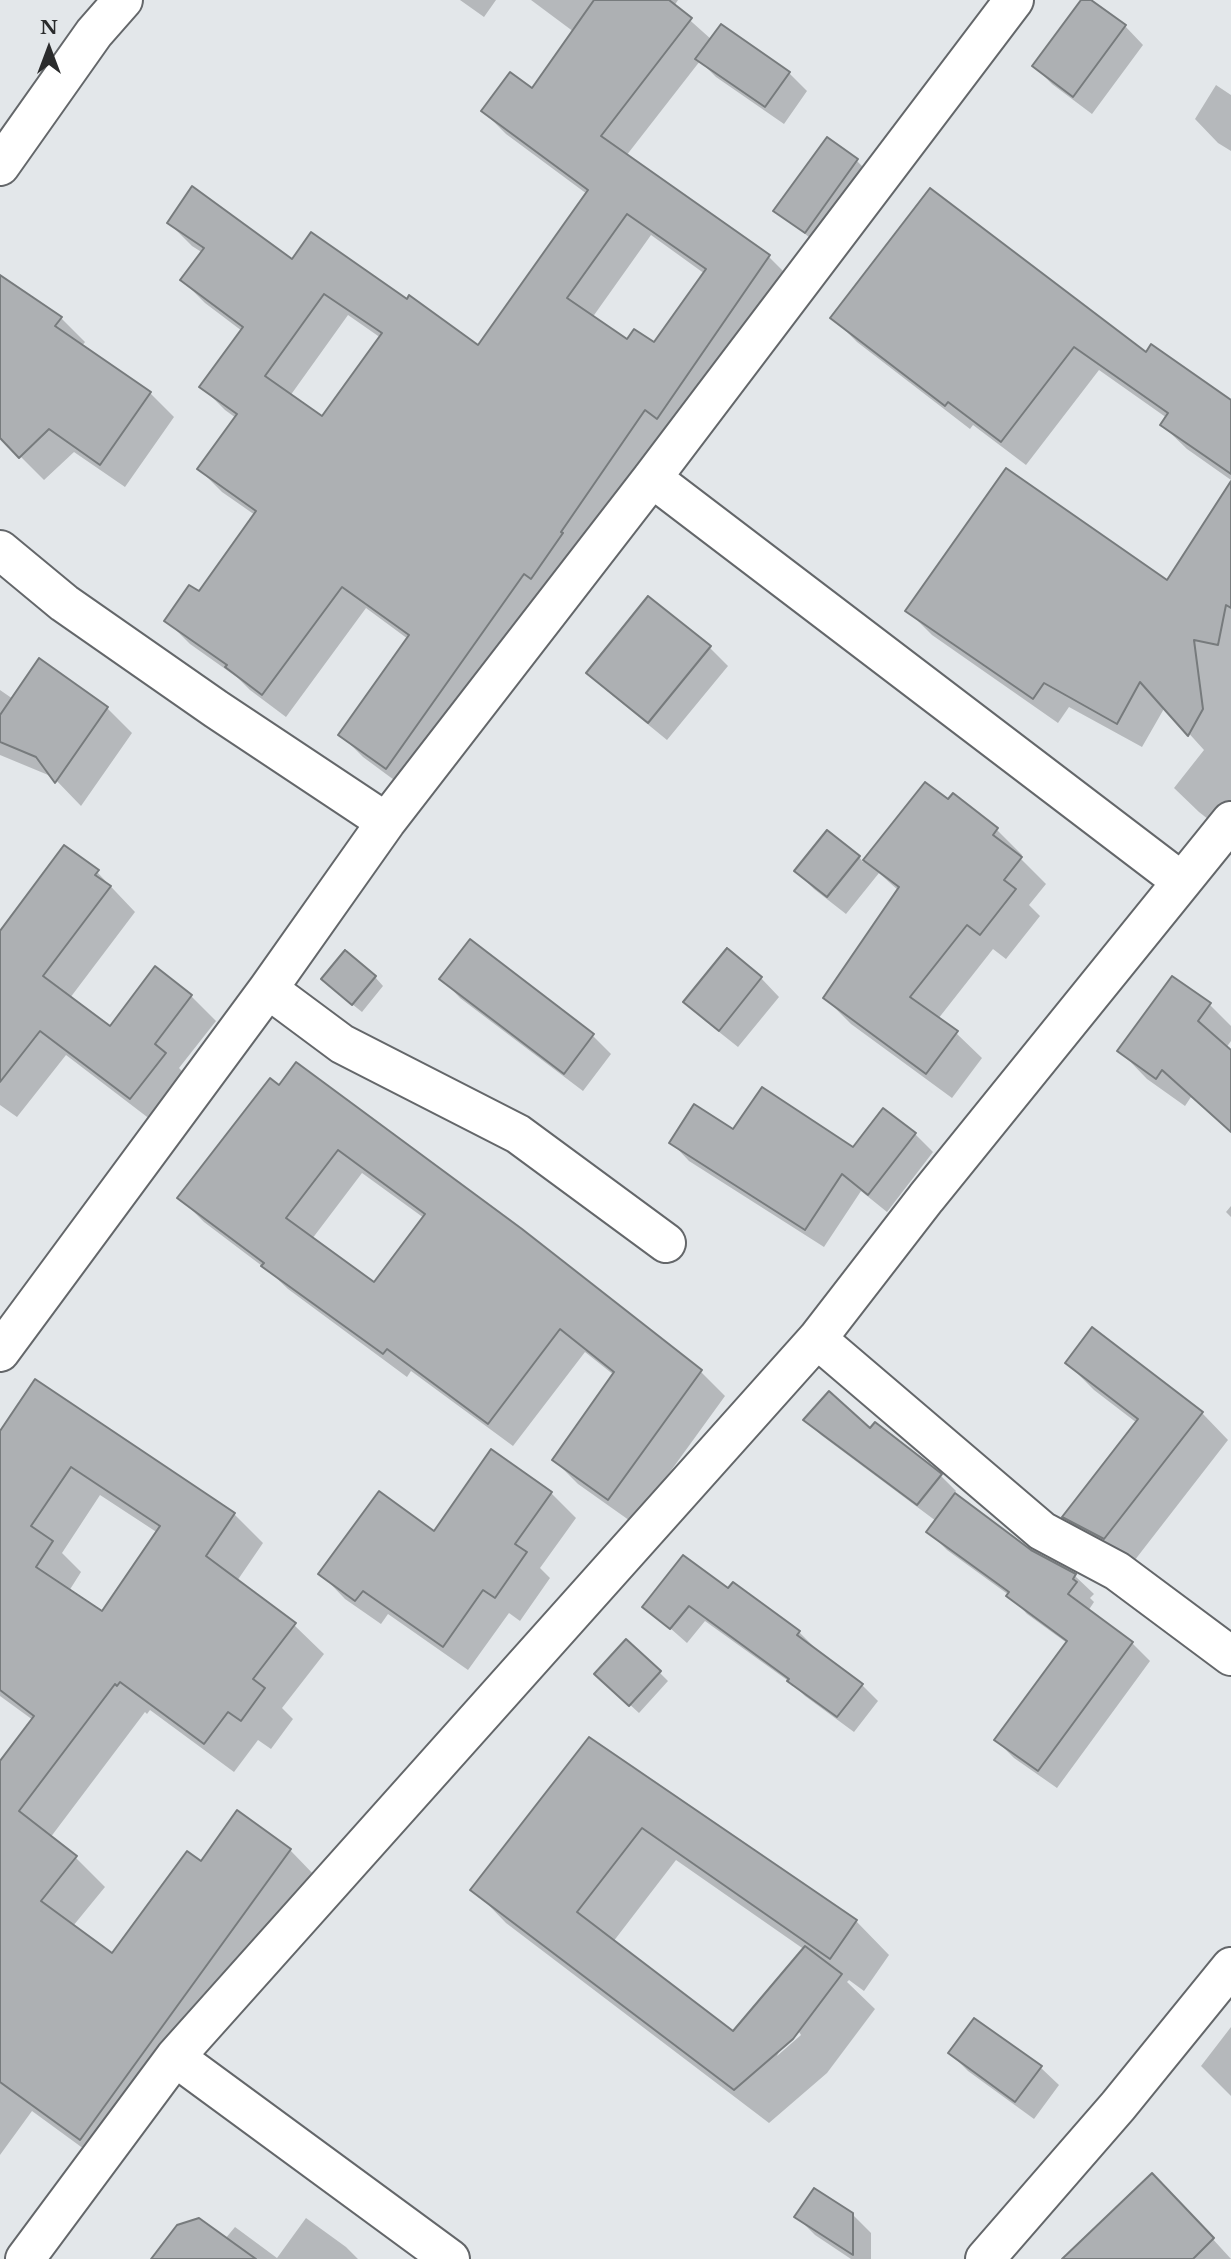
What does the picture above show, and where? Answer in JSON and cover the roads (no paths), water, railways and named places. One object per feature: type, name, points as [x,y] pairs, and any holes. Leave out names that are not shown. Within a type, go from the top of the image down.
[{"type":"street","points":[[0,166],[94,33],[123,0]]},
{"type":"street","points":[[0,1352],[268,989],[386,821],[652,478],[1014,0]]},
{"type":"street","points":[[652,478],[1181,881]]},
{"type":"street","points":[[0,550],[85,618],[216,709],[386,821]]},
{"type":"street","points":[[24,2259],[175,2057],[817,1339],[926,1198],[1231,821]]},
{"type":"street","points":[[268,989],[342,1044],[518,1134],[666,1243]]},
{"type":"street","points":[[817,1339],[1042,1531],[1117,1572],[1231,1656]]},
{"type":"street","points":[[985,2259],[1118,2106],[1231,1966]]},
{"type":"street","points":[[175,2057],[450,2259]]}]
